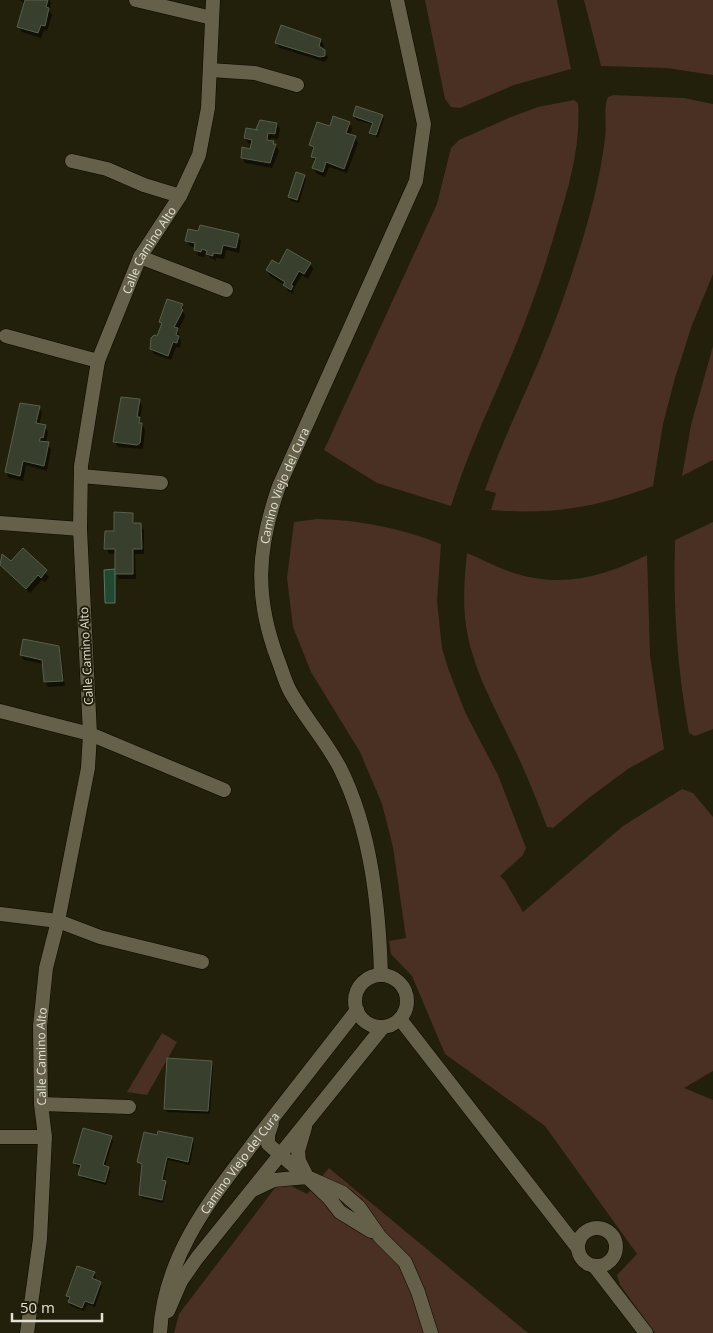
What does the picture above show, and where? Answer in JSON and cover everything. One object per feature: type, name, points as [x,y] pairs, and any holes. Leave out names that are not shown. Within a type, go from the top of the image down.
[{"type":"street","points":[[136,0],[212,18]]},
{"type":"street","name":"Calle Camino Alto","points":[[26,1333],[40,1239],[45,1137],[41,1104],[40,1026],[46,968],[58,921],[88,768],[90,734],[80,529],[81,476],[98,361],[140,257],[180,196],[200,155],[208,108],[213,0]]},
{"type":"street","name":"Camino Viejo del Cura","points":[[381,975],[374,896],[363,829],[340,768],[289,690],[269,636],[261,595],[261,549],[268,517],[279,486],[416,181],[424,124],[398,0]]},
{"type":"street","points":[[210,70],[255,73],[297,85]]},
{"type":"street","points":[[72,161],[107,169],[144,185],[180,196]]},
{"type":"street","points":[[140,257],[226,290]]},
{"type":"street","points":[[6,336],[98,361]]},
{"type":"street","points":[[81,476],[162,483]]},
{"type":"street","points":[[0,523],[80,529]]},
{"type":"street","points":[[0,711],[90,734],[224,790]]},
{"type":"street","points":[[0,914],[58,921],[100,937],[202,962]]},
{"type":"street","points":[[381,975],[391,977],[399,982],[405,990],[407,1000],[406,1010],[400,1019],[383,1027],[372,1026],[362,1020],[355,1000],[360,986],[371,977],[381,975]]},
{"type":"street","name":"Camino Viejo del Cura","points":[[161,1333],[161,1310],[183,1244],[207,1204],[357,1010]]},
{"type":"street","points":[[400,1019],[554,1216],[577,1247],[582,1259],[602,1265],[616,1292],[646,1333]]},
{"type":"street","name":"Camino Viejo del Cura","points":[[161,1333],[168,1311],[181,1282],[250,1190],[383,1027]]},
{"type":"street","points":[[41,1104],[130,1107]]},
{"type":"street","points":[[275,1115],[268,1135],[268,1144],[307,1177],[329,1198],[340,1212],[380,1236],[405,1262],[418,1292],[431,1333]]},
{"type":"street","points":[[307,1177],[299,1161],[298,1151],[308,1118]]},
{"type":"street","points":[[0,1137],[45,1137]]},
{"type":"street","points":[[250,1190],[274,1180],[307,1177]]},
{"type":"street","points":[[554,1216],[572,1226],[606,1230],[615,1240],[616,1252],[602,1265]]},
{"type":"street","points":[[577,1247],[582,1235],[594,1228]]},
{"type":"shaded area","points":[[425,0],[557,0],[571,69],[514,85],[460,108],[451,107],[445,99]]},
{"type":"shaded area","points":[[584,0],[713,0],[713,75],[667,68],[601,66]]},
{"type":"shaded area","points":[[613,95],[684,98],[713,104],[713,274],[692,325],[675,378],[663,424],[653,486],[612,500],[573,508],[534,511],[491,510],[496,493],[485,490],[553,327],[587,226],[603,150],[605,111],[608,97]]},
{"type":"shaded area","points":[[574,100],[578,103],[578,133],[567,193],[527,316],[473,445],[451,506],[377,483],[324,450],[437,204],[451,148],[459,140],[511,117],[538,107]]},
{"type":"shaded area","points":[[713,346],[713,460],[682,476],[691,425]]},
{"type":"shaded area","points":[[317,519],[349,521],[380,526],[411,533],[441,544],[437,601],[442,648],[465,712],[498,775],[526,848],[523,855],[500,876],[505,881],[523,912],[623,826],[682,789],[693,793],[713,817],[713,1071],[684,1088],[713,1100],[713,1333],[655,1333],[620,1285],[617,1275],[637,1254],[545,1126],[445,1054],[412,976],[391,954],[389,941],[406,938],[393,847],[382,804],[360,752],[311,672],[293,627],[287,578],[294,522]]},
{"type":"shaded area","points":[[713,522],[713,729],[695,736],[689,733],[679,661],[675,613],[675,540]]},
{"type":"shaded area","points":[[467,553],[517,574],[551,580],[568,580],[600,574],[647,555],[650,655],[664,749],[628,769],[553,828],[547,827],[521,763],[492,704],[471,651],[464,606]]},
{"type":"shaded area","points":[[115,569],[115,603],[105,603],[104,570]]},
{"type":"shaded area","points":[[162,1033],[177,1042],[147,1095],[127,1092]]},
{"type":"shaded area","points":[[329,1168],[528,1333],[174,1333],[179,1314],[278,1184],[289,1185],[307,1194]]},
{"type":"building","points":[[25,0],[48,0],[46,7],[49,8],[45,26],[41,25],[38,33],[17,27]]},
{"type":"building","points":[[281,25],[321,39],[319,46],[325,50],[325,56],[320,57],[275,43]]},
{"type":"building","points":[[356,106],[383,115],[376,135],[369,133],[373,123],[353,116]]},
{"type":"building","points":[[333,116],[350,122],[346,133],[356,136],[344,169],[326,162],[323,172],[312,168],[316,158],[311,157],[314,147],[309,145],[317,122],[330,126]]},
{"type":"building","points":[[260,120],[277,123],[275,134],[268,133],[267,140],[274,141],[273,144],[276,144],[270,163],[241,158],[242,147],[250,149],[252,140],[244,138],[246,128],[258,130],[256,129]]},
{"type":"building","points":[[296,172],[305,175],[297,200],[288,197]]},
{"type":"building","points":[[200,225],[239,234],[236,248],[223,245],[221,254],[213,253],[213,256],[206,254],[207,251],[202,249],[201,252],[194,250],[195,243],[185,241],[188,229],[198,231]]},
{"type":"building","points":[[287,249],[311,263],[304,274],[299,271],[291,285],[293,286],[291,290],[283,285],[285,282],[266,270],[272,260],[279,264]]},
{"type":"building","points":[[167,299],[183,304],[181,308],[183,310],[174,327],[178,328],[176,335],[179,336],[177,343],[173,342],[168,356],[150,349],[151,338],[154,335],[157,336],[162,323],[159,322]]},
{"type":"building","points":[[121,397],[140,399],[137,417],[140,417],[139,423],[142,423],[140,443],[137,445],[113,442]]},
{"type":"building","points":[[20,403],[40,406],[36,423],[46,425],[43,438],[41,437],[39,441],[49,442],[44,466],[23,461],[20,476],[5,472]]},
{"type":"building","points":[[114,512],[133,513],[133,523],[141,523],[142,549],[133,549],[133,574],[115,574],[115,549],[104,549],[105,531],[114,531]]},
{"type":"building","points":[[23,548],[47,570],[41,578],[38,575],[26,589],[0,565],[2,554],[11,561]]},
{"type":"building","points":[[23,639],[59,646],[63,681],[44,682],[42,660],[20,655]]},
{"type":"building","points":[[167,1058],[212,1061],[208,1111],[164,1109]]},
{"type":"building","points":[[83,1128],[112,1136],[103,1165],[109,1167],[105,1182],[78,1175],[81,1165],[73,1163]]},
{"type":"building","points":[[158,1131],[193,1138],[188,1162],[167,1157],[162,1180],[166,1181],[162,1200],[139,1195],[142,1164],[137,1162],[144,1132],[157,1135]]},
{"type":"building","points":[[77,1266],[95,1272],[92,1278],[101,1282],[93,1304],[85,1301],[82,1308],[68,1302],[70,1297],[66,1296]]}]
